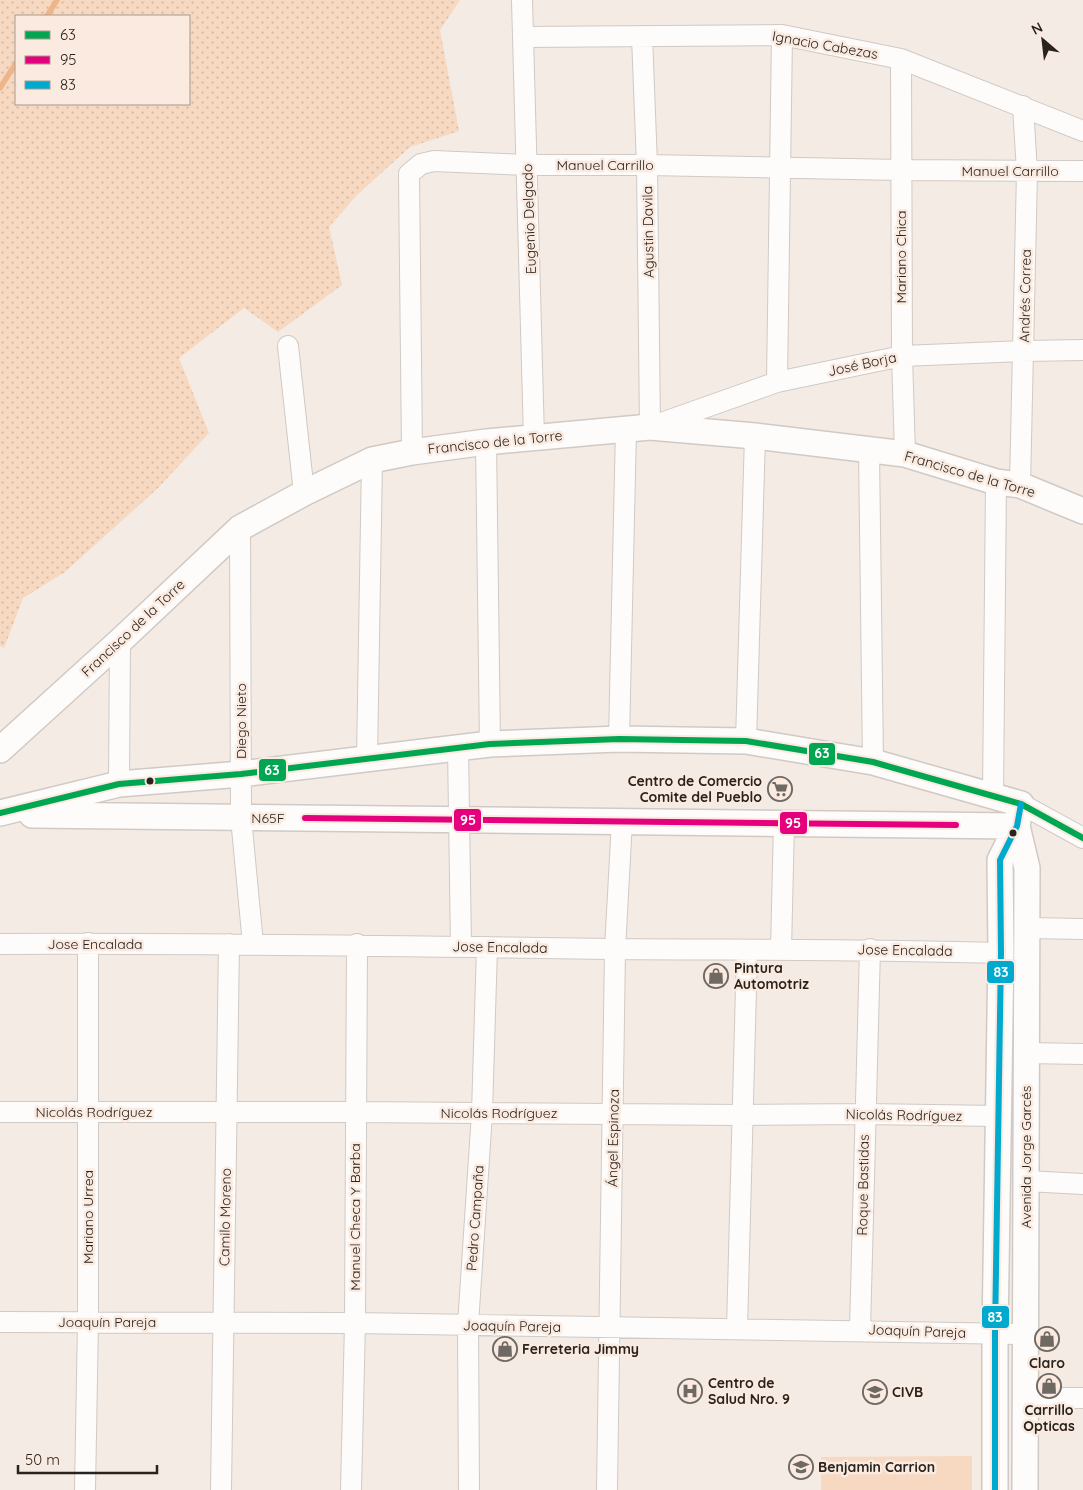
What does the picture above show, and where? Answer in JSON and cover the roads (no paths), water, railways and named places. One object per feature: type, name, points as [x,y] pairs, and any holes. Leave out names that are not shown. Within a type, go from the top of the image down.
[{"type":"street","name":"Eugenio Delgado","points":[[522,0],[534,438]]},
{"type":"street","name":"Ignacio Cabezas","points":[[523,36],[782,35],[901,59],[1083,131]]},
{"type":"street","points":[[778,382],[782,35]]},
{"type":"street","name":"Agustin Davila","points":[[642,36],[647,165],[650,428]]},
{"type":"street","name":"Mariano Chica","points":[[901,59],[900,170],[905,454]]},
{"type":"street","name":"Andrés Correa","points":[[1020,485],[1027,172],[1023,106]]},
{"type":"street","name":"Manuel Carrillo","points":[[412,452],[409,174],[421,164],[434,160],[527,165],[647,165],[1027,172],[1083,171]]},
{"type":"street","points":[[288,346],[304,493]]},
{"type":"street","name":"José Borja","points":[[650,428],[778,382],[902,356],[1083,350]]},
{"type":"street","points":[[619,739],[626,428]]},
{"type":"street","name":"Francisco de la Torre","points":[[0,750],[240,528],[304,493],[372,460],[412,452],[486,442],[626,428],[650,428],[755,436],[905,454],[996,482],[1020,485],[1083,511]]},
{"type":"street","points":[[746,741],[755,436]]},
{"type":"street","points":[[486,442],[490,744]]},
{"type":"street","points":[[869,451],[873,762]]},
{"type":"street","points":[[367,758],[372,460]]},
{"type":"street","points":[[993,796],[996,482]]},
{"type":"street","name":"Diego Nieto","points":[[240,528],[241,818],[253,944]]},
{"type":"street","points":[[119,784],[120,641]]},
{"type":"street","points":[[0,814],[119,784],[241,774],[490,744],[619,739],[746,741],[873,762],[993,796],[1019,815],[1083,838]]},
{"type":"street","points":[[458,748],[461,946]]},
{"type":"street","name":"N65F","points":[[0,814],[784,823],[1019,815]]},
{"type":"street","name":"Avenida Jorge Garcés","points":[[1019,815],[1027,868],[1024,1334],[1025,1490]]},
{"type":"street","name":"Avenida Jorge Garcés","points":[[995,1490],[1000,860],[1019,815]]},
{"type":"street","name":"Ángel Espinoza","points":[[607,1490],[615,949],[622,821]]},
{"type":"street","points":[[782,950],[784,823]]},
{"type":"street","points":[[1027,928],[1083,929]]},
{"type":"street","name":"Mariano Urrea","points":[[85,1490],[88,1322],[88,943]]},
{"type":"street","name":"Jose Encalada","points":[[0,944],[357,944],[615,949],[870,949],[1000,952]]},
{"type":"street","name":"Camilo Moreno","points":[[221,1490],[229,944]]},
{"type":"street","name":"Manuel Checa Y Barba","points":[[351,1490],[355,1323],[357,944]]},
{"type":"street","name":"Pedro Campaña","points":[[469,1490],[468,1325],[482,1113],[488,947]]},
{"type":"street","name":"Roque Bastidas","points":[[860,1330],[870,949]]},
{"type":"street","points":[[737,1329],[747,950]]},
{"type":"street","points":[[1026,1053],[1083,1054]]},
{"type":"street","name":"Nicolás Rodríguez","points":[[0,1112],[998,1116]]},
{"type":"street","points":[[1026,1181],[1083,1184]]},
{"type":"street","name":"Joaquín Pareja","points":[[0,1322],[355,1323],[1024,1334]]},
{"type":"street","points":[[1025,1398],[1083,1398]]},
{"type":"waterway","points":[[48,15],[57,0]]},
{"type":"waterway","points":[[0,88],[15,65]]},
{"type":"place","name":"Centro de Comercio Comite del Pueblo","points":[[780,789]]},
{"type":"place","name":"Pintura Automotriz","points":[[716,976]]},
{"type":"place","name":"Claro","points":[[1047,1339]]},
{"type":"place","name":"Ferreteria Jimmy","points":[[505,1349]]},
{"type":"place","name":"Carrillo Opticas","points":[[1049,1386]]},
{"type":"place","name":"Centro de Salud Nro. 9","points":[[690,1391]]},
{"type":"place","name":"CIVB","points":[[875,1392]]},
{"type":"place","name":"Benjamin Carrion","points":[[801,1467]]}]
